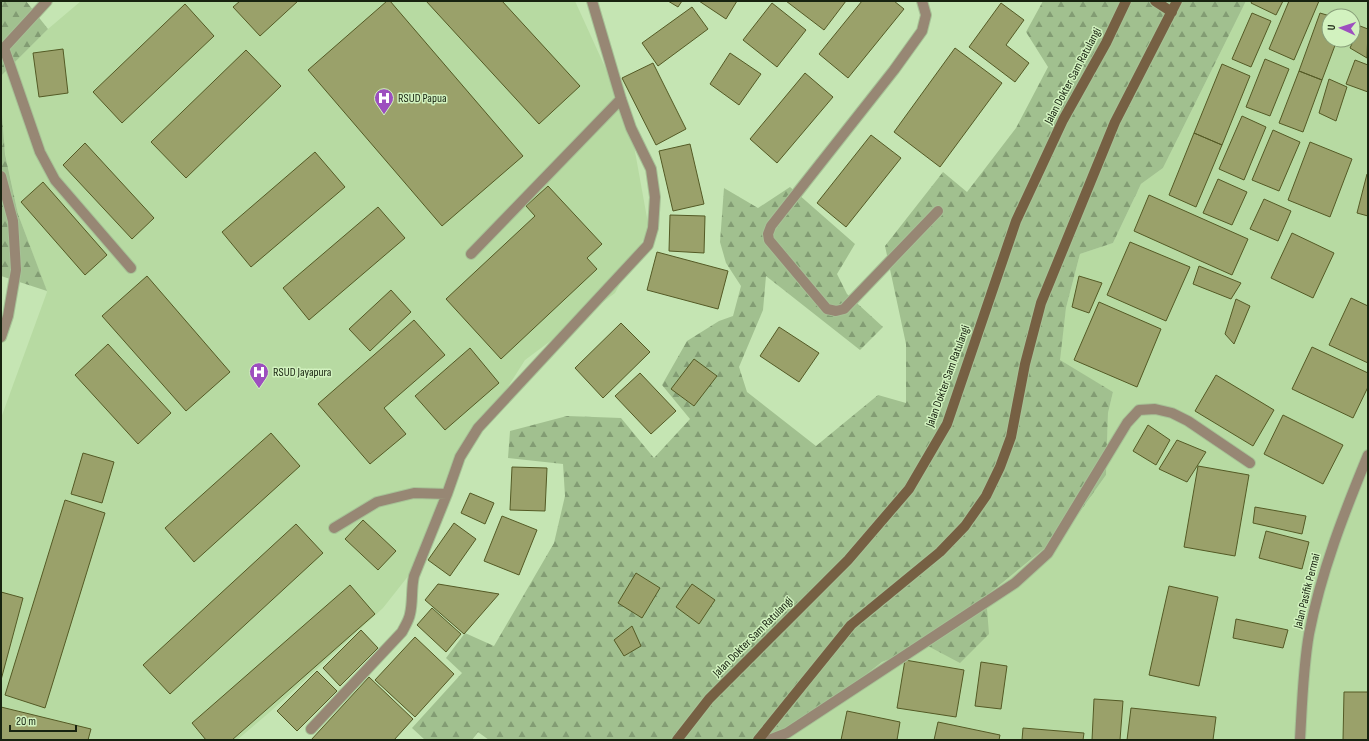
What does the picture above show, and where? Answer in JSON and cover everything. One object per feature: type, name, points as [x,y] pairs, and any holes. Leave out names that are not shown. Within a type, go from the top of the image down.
[{"type":"main road","name":"Jalan Dokter Sam Ratulangi","points":[[677,740],[709,699],[848,560],[909,489],[947,424],[1016,222],[1063,120],[1106,42],[1126,1]]},
{"type":"main road","points":[[1155,1],[1172,12]]},
{"type":"main road","points":[[758,740],[851,625],[940,552],[965,526],[986,496],[1000,467],[1010,436],[1025,364],[1041,303],[1115,122],[1177,1]]},
{"type":"street","points":[[47,1],[2,50],[40,152],[55,180],[131,268]]},
{"type":"street","points":[[311,729],[402,632],[410,616],[412,602],[411,590],[414,576],[448,494],[460,457],[478,428],[648,245],[653,228],[655,197],[651,169],[631,128],[592,1]]},
{"type":"street","points":[[922,1],[926,15],[922,31],[894,70],[771,226],[768,234],[769,240],[827,309],[836,311],[844,309],[938,211]]},
{"type":"street","points":[[470,254],[621,99]]},
{"type":"street","points":[[1,176],[13,221],[16,270],[8,316],[1,337]]},
{"type":"street","points":[[769,740],[787,733],[1015,583],[1048,554],[1127,423],[1139,410],[1155,409],[1172,413],[1188,421],[1250,463]]},
{"type":"street","name":"Jalan Pasifik Permai","points":[[1300,740],[1302,698],[1309,634],[1327,561],[1368,455]]},
{"type":"street","points":[[334,528],[377,502],[414,493],[448,494]]},
{"type":"shaded area","name":"RSUD Jayapura","points":[[81,1],[575,1],[610,78],[634,146],[649,229],[615,293],[525,360],[464,456],[409,575],[383,608],[271,711],[237,740],[1,740],[1,418],[47,292],[18,214],[5,153],[1,101],[1,76],[48,29]]},
{"type":"shaded area","points":[[1246,1],[1368,1],[1368,740],[782,740],[882,662],[926,645],[1067,530],[1106,475],[1108,413],[1113,392],[1059,361],[1066,308],[1080,254],[1113,243],[1141,184],[1163,168]]},
{"type":"green space","points":[[1,1],[26,1],[48,29],[1,76]]},
{"type":"green space","points":[[1043,1],[1246,1],[1163,168],[1141,184],[1113,243],[1080,254],[1066,308],[1060,360],[1113,392],[1108,413],[1106,475],[1067,530],[986,596],[989,634],[960,663],[926,645],[882,662],[782,740],[489,740],[478,732],[472,740],[425,740],[412,728],[462,673],[446,658],[465,633],[494,646],[554,543],[565,496],[563,464],[508,458],[510,431],[567,416],[621,418],[654,458],[690,419],[662,385],[687,341],[719,321],[733,316],[741,286],[726,263],[720,242],[724,188],[758,208],[790,187],[855,244],[837,274],[847,294],[883,327],[860,350],[766,276],[763,310],[739,367],[747,392],[816,446],[878,395],[906,403],[906,344],[885,246],[943,172],[967,192],[1016,128],[1048,67],[1026,32]]},
{"type":"green space","points":[[1,101],[5,154],[18,214],[47,291],[1,276]]},
{"type":"building","points":[[240,1],[298,1],[260,36],[233,7]]},
{"type":"building","points":[[387,1],[390,1],[523,156],[442,226],[308,70]]},
{"type":"building","points":[[426,1],[502,1],[580,86],[539,124]]},
{"type":"building","points":[[668,1],[682,1],[678,7]]},
{"type":"building","points":[[699,1],[737,1],[726,19]]},
{"type":"building","points":[[786,1],[846,1],[824,30]]},
{"type":"building","points":[[862,1],[894,1],[904,9],[848,78],[819,54]]},
{"type":"building","points":[[1252,1],[1283,1],[1276,15],[1251,3]]},
{"type":"building","points":[[1289,1],[1319,1],[1294,60],[1269,49]]},
{"type":"building","points":[[772,3],[806,30],[777,67],[743,40]]},
{"type":"building","points":[[1001,3],[1024,20],[1006,45],[1029,63],[1015,82],[969,47]]},
{"type":"building","points":[[185,4],[214,36],[122,123],[93,92]]},
{"type":"building","points":[[692,7],[708,29],[658,66],[642,43]]},
{"type":"building","points":[[1252,13],[1271,21],[1251,67],[1232,59]]},
{"type":"building","points":[[1321,13],[1321,48],[1334,48],[1322,80],[1299,71]]},
{"type":"building","points":[[1361,26],[1368,29],[1367,58],[1350,48],[1361,48]]},
{"type":"building","points":[[955,48],[1002,83],[940,167],[894,132]]},
{"type":"building","points":[[63,49],[68,93],[39,97],[33,53]]},
{"type":"building","points":[[246,50],[281,86],[186,178],[151,142]]},
{"type":"building","points":[[730,53],[761,74],[739,105],[710,84]]},
{"type":"building","points":[[1265,59],[1289,69],[1270,116],[1246,107]]},
{"type":"building","points":[[1355,60],[1368,65],[1368,92],[1346,84]]},
{"type":"building","points":[[653,63],[686,129],[656,145],[622,78]]},
{"type":"building","points":[[1222,64],[1250,76],[1222,145],[1194,133]]},
{"type":"building","points":[[1299,71],[1322,80],[1303,132],[1279,123]]},
{"type":"building","points":[[805,73],[833,97],[777,163],[750,139]]},
{"type":"building","points":[[1329,79],[1347,87],[1336,121],[1319,113]]},
{"type":"building","points":[[1242,116],[1266,127],[1244,180],[1219,169]]},
{"type":"building","points":[[1273,130],[1300,142],[1279,191],[1252,180]]},
{"type":"building","points":[[1194,133],[1222,145],[1196,207],[1169,195]]},
{"type":"building","points":[[871,135],[901,158],[846,227],[817,203]]},
{"type":"building","points":[[1310,142],[1352,159],[1330,217],[1288,200]]},
{"type":"building","points":[[85,143],[154,218],[132,239],[63,165]]},
{"type":"building","points":[[690,144],[704,204],[673,211],[659,151]]},
{"type":"building","points":[[315,152],[345,187],[251,267],[222,232]]},
{"type":"building","points":[[1367,174],[1368,175],[1368,216],[1357,213]]},
{"type":"building","points":[[1218,179],[1247,192],[1232,225],[1203,213]]},
{"type":"building","points":[[43,182],[107,255],[85,275],[21,202]]},
{"type":"building","points":[[548,186],[602,244],[587,258],[597,269],[501,359],[446,299],[535,216],[526,206]]},
{"type":"building","points":[[1149,195],[1248,239],[1232,275],[1134,231]]},
{"type":"building","points":[[1264,199],[1291,211],[1278,241],[1250,229]]},
{"type":"building","points":[[378,207],[405,238],[309,320],[283,288]]},
{"type":"building","points":[[670,215],[705,216],[704,253],[669,251]]},
{"type":"building","points":[[1292,233],[1334,253],[1313,298],[1271,278]]},
{"type":"building","points":[[1130,242],[1190,267],[1166,321],[1107,295]]},
{"type":"building","points":[[657,252],[728,271],[718,309],[647,290]]},
{"type":"building","points":[[1199,266],[1241,283],[1231,299],[1193,284]]},
{"type":"building","points":[[147,276],[230,372],[186,411],[102,316]]},
{"type":"building","points":[[1079,276],[1102,283],[1089,313],[1072,307]]},
{"type":"building","points":[[391,290],[411,312],[370,351],[349,329]]},
{"type":"building","points":[[1351,298],[1368,306],[1368,363],[1329,345]]},
{"type":"building","points":[[1236,299],[1250,306],[1234,344],[1225,334]]},
{"type":"building","points":[[1099,302],[1161,329],[1137,387],[1074,360]]},
{"type":"building","points":[[414,320],[445,355],[384,408],[406,434],[370,464],[318,404]]},
{"type":"building","points":[[621,323],[650,352],[603,398],[575,368]]},
{"type":"building","points":[[779,327],[819,353],[799,382],[760,356]]},
{"type":"building","points":[[108,344],[171,413],[138,444],[75,375]]},
{"type":"building","points":[[1312,347],[1368,373],[1368,387],[1353,418],[1292,389]]},
{"type":"building","points":[[470,348],[499,383],[445,430],[415,396]]},
{"type":"building","points":[[694,359],[717,376],[694,406],[671,389]]},
{"type":"building","points":[[640,373],[676,411],[651,434],[615,396]]},
{"type":"building","points":[[1216,375],[1274,410],[1253,446],[1195,411]]},
{"type":"building","points":[[1283,415],[1343,445],[1323,484],[1264,454]]},
{"type":"building","points":[[1148,425],[1170,440],[1156,465],[1133,451]]},
{"type":"building","points":[[271,433],[300,466],[194,562],[165,528]]},
{"type":"building","points":[[1177,440],[1206,452],[1187,482],[1159,469]]},
{"type":"building","points":[[83,453],[114,462],[102,503],[71,494]]},
{"type":"building","points":[[1198,466],[1249,475],[1235,556],[1184,547]]},
{"type":"building","points":[[512,467],[547,468],[545,511],[510,510]]},
{"type":"building","points":[[470,493],[494,503],[485,524],[461,513]]},
{"type":"building","points":[[65,500],[105,513],[45,708],[5,695]]},
{"type":"building","points":[[1255,507],[1306,516],[1302,534],[1253,523]]},
{"type":"building","points":[[502,516],[537,530],[519,575],[484,561]]},
{"type":"building","points":[[363,520],[396,551],[378,570],[345,539]]},
{"type":"building","points":[[454,523],[476,539],[450,576],[428,560]]},
{"type":"building","points":[[296,524],[323,553],[170,694],[143,665]]},
{"type":"building","points":[[1266,531],[1309,542],[1302,569],[1259,558]]},
{"type":"building","points":[[636,573],[660,588],[642,618],[618,603]]},
{"type":"building","points":[[438,584],[499,594],[464,634],[425,600]]},
{"type":"building","points":[[692,584],[715,600],[699,624],[676,607]]},
{"type":"building","points":[[350,585],[375,614],[232,740],[206,740],[192,723]]},
{"type":"building","points":[[1169,586],[1218,597],[1199,686],[1149,675]]},
{"type":"building","points":[[1,592],[23,598],[1,680]]},
{"type":"building","points":[[432,608],[461,634],[446,652],[417,625]]},
{"type":"building","points":[[1236,619],[1288,630],[1283,648],[1233,638]]},
{"type":"building","points":[[632,626],[641,646],[624,656],[614,640]]},
{"type":"building","points":[[361,630],[378,648],[340,686],[323,668]]},
{"type":"building","points":[[415,637],[454,674],[415,717],[375,680]]},
{"type":"building","points":[[905,660],[964,670],[956,717],[897,708]]},
{"type":"building","points":[[981,662],[1007,666],[1001,709],[975,706]]},
{"type":"building","points":[[317,671],[337,691],[297,731],[277,711]]},
{"type":"building","points":[[369,677],[413,719],[394,740],[311,740]]},
{"type":"building","points":[[1344,692],[1368,692],[1368,740],[1343,740]]},
{"type":"building","points":[[1094,699],[1123,701],[1120,740],[1092,740]]},
{"type":"building","points":[[1,707],[91,729],[88,740],[1,740]]},
{"type":"building","points":[[1131,708],[1216,717],[1213,740],[1127,740]]},
{"type":"building","points":[[847,711],[900,722],[897,740],[841,740]]},
{"type":"building","points":[[938,722],[1000,735],[999,740],[934,740]]},
{"type":"building","points":[[1023,728],[1084,733],[1083,740],[1022,740]]},
{"type":"place","name":"RSUD Papua","points":[[384,115]]},
{"type":"place","name":"RSUD Jayapura","points":[[259,389]]}]
